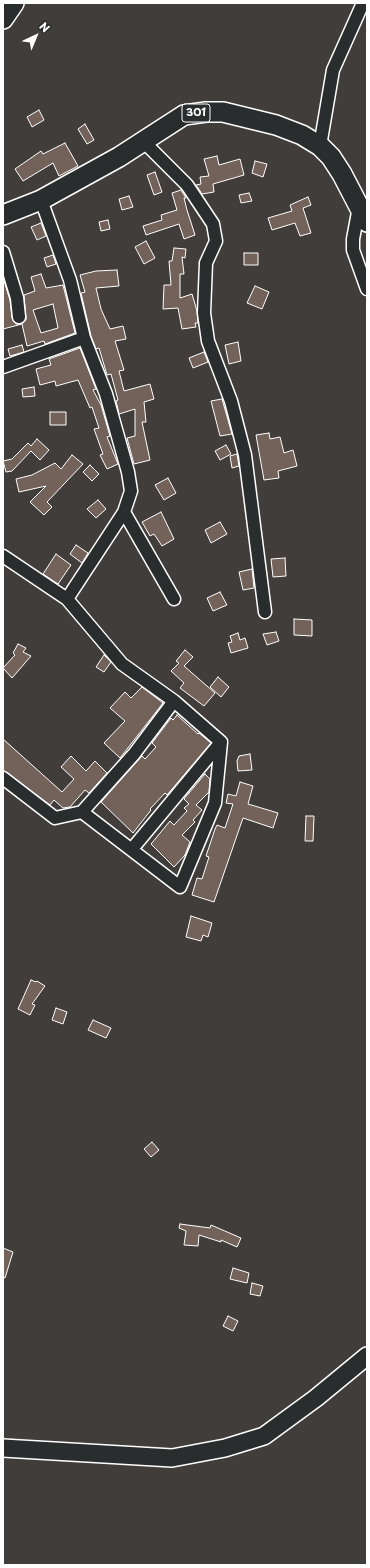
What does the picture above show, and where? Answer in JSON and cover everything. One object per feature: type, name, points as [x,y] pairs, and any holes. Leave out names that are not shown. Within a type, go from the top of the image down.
[{"type":"main road","points":[[3,19],[14,3]]},
{"type":"main road","name":"301","points":[[3,215],[41,200],[119,156],[142,140],[184,115],[212,112],[223,112],[276,125],[302,135],[320,146],[331,157],[342,174],[363,214]]},
{"type":"main road","points":[[3,1448],[172,1458],[225,1448],[264,1436],[316,1398],[367,1356]]},
{"type":"street","points":[[320,146],[332,70],[363,3]]},
{"type":"street","points":[[142,140],[187,185],[213,224],[216,241],[206,264],[204,313],[208,341],[231,401],[245,455],[265,612]]},
{"type":"street","points":[[41,200],[70,280],[84,338],[106,394],[128,472],[131,491],[124,512],[67,599]]},
{"type":"street","points":[[363,214],[353,239],[353,250],[367,289]]},
{"type":"street","points":[[3,252],[17,298],[19,317]]},
{"type":"street","points":[[3,367],[84,338]]},
{"type":"street","points":[[124,512],[174,599]]},
{"type":"street","points":[[3,556],[67,599],[122,664],[174,701],[221,742]]},
{"type":"street","points":[[3,778],[55,818],[82,812],[134,754],[174,701]]},
{"type":"street","points":[[82,812],[180,887],[215,803],[221,742]]},
{"type":"street","points":[[132,849],[221,742]]},
{"type":"building","points":[[39,110],[44,120],[32,127],[27,117]]},
{"type":"building","points":[[85,124],[94,140],[87,144],[78,129]]},
{"type":"building","points":[[65,143],[78,166],[59,176],[53,163],[23,181],[15,169],[41,151],[43,154]]},
{"type":"building","points":[[217,156],[219,165],[240,159],[244,175],[213,184],[214,192],[202,194],[196,185],[201,184],[200,177],[209,176],[204,159]]},
{"type":"building","points":[[255,161],[267,164],[263,177],[252,173]]},
{"type":"building","points":[[155,172],[162,192],[154,195],[147,175]]},
{"type":"building","points":[[181,190],[186,198],[184,198],[195,235],[184,239],[179,224],[146,235],[143,226],[162,220],[161,215],[177,210],[172,193]]},
{"type":"building","points":[[249,193],[252,201],[241,203],[239,195]]},
{"type":"building","points":[[129,196],[133,207],[122,210],[119,199]]},
{"type":"building","points":[[308,197],[311,205],[303,208],[311,233],[300,236],[295,223],[272,230],[268,218],[292,211],[290,205]]},
{"type":"building","points":[[108,220],[110,229],[101,231],[99,222]]},
{"type":"building","points":[[41,223],[46,236],[37,240],[31,227]]},
{"type":"building","points":[[146,241],[155,258],[144,264],[135,247]]},
{"type":"building","points":[[174,248],[186,249],[185,258],[182,257],[184,274],[180,274],[180,298],[192,294],[197,311],[198,323],[195,323],[196,327],[182,329],[178,308],[163,309],[164,285],[171,285],[169,261],[172,261]]},
{"type":"building","points":[[244,253],[258,253],[258,265],[244,265]]},
{"type":"building","points":[[53,255],[56,264],[47,267],[44,258]]},
{"type":"building","points":[[117,270],[119,286],[96,288],[101,309],[110,329],[123,326],[126,339],[115,341],[124,370],[119,371],[124,391],[150,384],[154,399],[144,402],[146,422],[142,422],[150,460],[134,464],[127,438],[135,436],[135,409],[119,414],[116,401],[118,400],[111,374],[107,375],[99,348],[96,349],[91,336],[81,293],[85,292],[80,275],[96,271]]},
{"type":"building","points":[[41,274],[46,288],[63,285],[75,333],[45,344],[44,341],[27,346],[22,324],[3,329],[3,278],[10,300],[12,318],[16,324],[20,324],[26,320],[24,295],[35,291],[31,277]],"holes":[[[53,304],[58,328],[41,333],[33,310]]]},
{"type":"building","points":[[255,286],[269,292],[262,309],[247,303]]},
{"type":"building","points":[[238,342],[241,361],[229,364],[225,345]]},
{"type":"building","points":[[22,345],[24,352],[10,356],[8,349]]},
{"type":"building","points":[[80,348],[96,389],[93,390],[101,405],[110,436],[107,437],[118,464],[107,469],[100,455],[103,454],[94,429],[99,428],[92,407],[90,408],[78,380],[56,386],[55,381],[40,385],[36,369],[51,365],[49,359]]},
{"type":"building","points":[[204,352],[208,362],[193,368],[189,358]]},
{"type":"building","points":[[34,387],[35,396],[23,397],[22,389]]},
{"type":"building","points":[[222,399],[232,434],[220,436],[211,401]]},
{"type":"building","points":[[50,412],[66,412],[66,425],[50,425]]},
{"type":"building","points":[[269,433],[270,439],[280,437],[284,453],[293,450],[297,466],[278,471],[279,478],[264,480],[256,435]]},
{"type":"building","points":[[37,439],[49,450],[40,460],[31,451],[12,471],[6,472],[3,461],[12,459],[28,443],[31,446]]},
{"type":"building","points":[[226,445],[231,454],[220,460],[215,451]]},
{"type":"building","points":[[237,454],[239,466],[232,468],[230,456]]},
{"type":"building","points":[[72,455],[83,464],[47,502],[52,507],[44,515],[30,502],[46,486],[19,492],[16,479],[32,475],[55,463],[61,469]]},
{"type":"building","points":[[90,465],[99,474],[92,481],[83,472]]},
{"type":"building","points":[[168,478],[176,493],[164,500],[155,485]]},
{"type":"building","points":[[98,500],[106,509],[96,518],[87,509]]},
{"type":"building","points":[[161,512],[174,539],[162,546],[154,534],[150,536],[142,522]]},
{"type":"building","points":[[220,522],[227,534],[211,543],[205,530]]},
{"type":"building","points":[[76,545],[88,553],[82,563],[70,554]]},
{"type":"building","points":[[56,554],[71,565],[58,584],[43,574]]},
{"type":"building","points":[[285,558],[286,576],[273,577],[271,559]]},
{"type":"building","points":[[252,569],[254,588],[243,590],[239,572]]},
{"type":"building","points":[[220,592],[227,605],[213,611],[207,598]]},
{"type":"building","points":[[294,619],[312,620],[312,636],[294,635]]},
{"type":"building","points":[[276,632],[279,641],[267,645],[263,634]]},
{"type":"building","points":[[238,633],[240,640],[245,638],[248,648],[231,653],[228,643],[232,642],[230,636]]},
{"type":"building","points":[[18,644],[26,648],[23,652],[31,656],[12,678],[3,668],[15,655],[13,653]]},
{"type":"building","points":[[185,650],[193,657],[184,666],[215,693],[204,706],[180,688],[184,683],[171,671],[179,663],[176,661]]},
{"type":"building","points":[[104,655],[111,662],[104,672],[96,667]]},
{"type":"building","points":[[218,677],[229,687],[221,697],[210,687]]},
{"type":"building","points":[[142,687],[163,703],[120,758],[104,743],[125,721],[110,708],[125,692],[131,698]]},
{"type":"building","points":[[177,715],[198,734],[199,733],[211,743],[167,795],[165,793],[150,809],[151,810],[133,833],[101,802],[142,756],[145,759],[156,747],[152,743],[171,718],[173,720]]},
{"type":"building","points":[[3,739],[62,792],[74,779],[61,767],[71,756],[86,771],[95,761],[107,773],[89,793],[85,790],[70,807],[63,808],[54,800],[50,805],[3,770]]},
{"type":"building","points":[[250,754],[252,770],[238,771],[237,761],[239,756]]},
{"type":"building","points":[[205,774],[210,779],[209,792],[196,805],[202,810],[193,820],[195,822],[182,835],[190,842],[185,855],[174,867],[151,844],[170,821],[174,825],[187,811],[184,808],[189,804],[184,799]]},
{"type":"building","points":[[240,782],[253,786],[248,804],[278,813],[273,828],[243,818],[214,902],[192,895],[197,878],[202,879],[209,857],[206,856],[215,829],[217,825],[225,828],[233,804],[226,803],[228,794],[236,796]]},
{"type":"building","points":[[306,816],[314,816],[313,841],[305,841]]},
{"type":"building","points":[[191,916],[212,923],[208,937],[203,935],[201,941],[186,937]]},
{"type":"building","points":[[31,980],[37,981],[45,986],[32,1004],[35,1005],[30,1015],[18,1009]]},
{"type":"building","points":[[56,1008],[67,1012],[63,1024],[52,1020]]},
{"type":"building","points":[[93,1020],[111,1028],[106,1038],[88,1030]]},
{"type":"building","points":[[152,1142],[159,1150],[151,1157],[144,1149]]},
{"type":"building","points":[[180,1224],[210,1228],[211,1225],[241,1238],[237,1247],[221,1240],[221,1242],[199,1235],[198,1246],[184,1245],[186,1231],[179,1228]]},
{"type":"building","points":[[3,1248],[13,1252],[5,1278],[3,1277]]},
{"type":"building","points":[[233,1268],[249,1273],[247,1283],[230,1279]]},
{"type":"building","points":[[252,1283],[263,1286],[260,1296],[250,1294]]},
{"type":"building","points":[[228,1316],[238,1321],[233,1331],[223,1326]]}]
